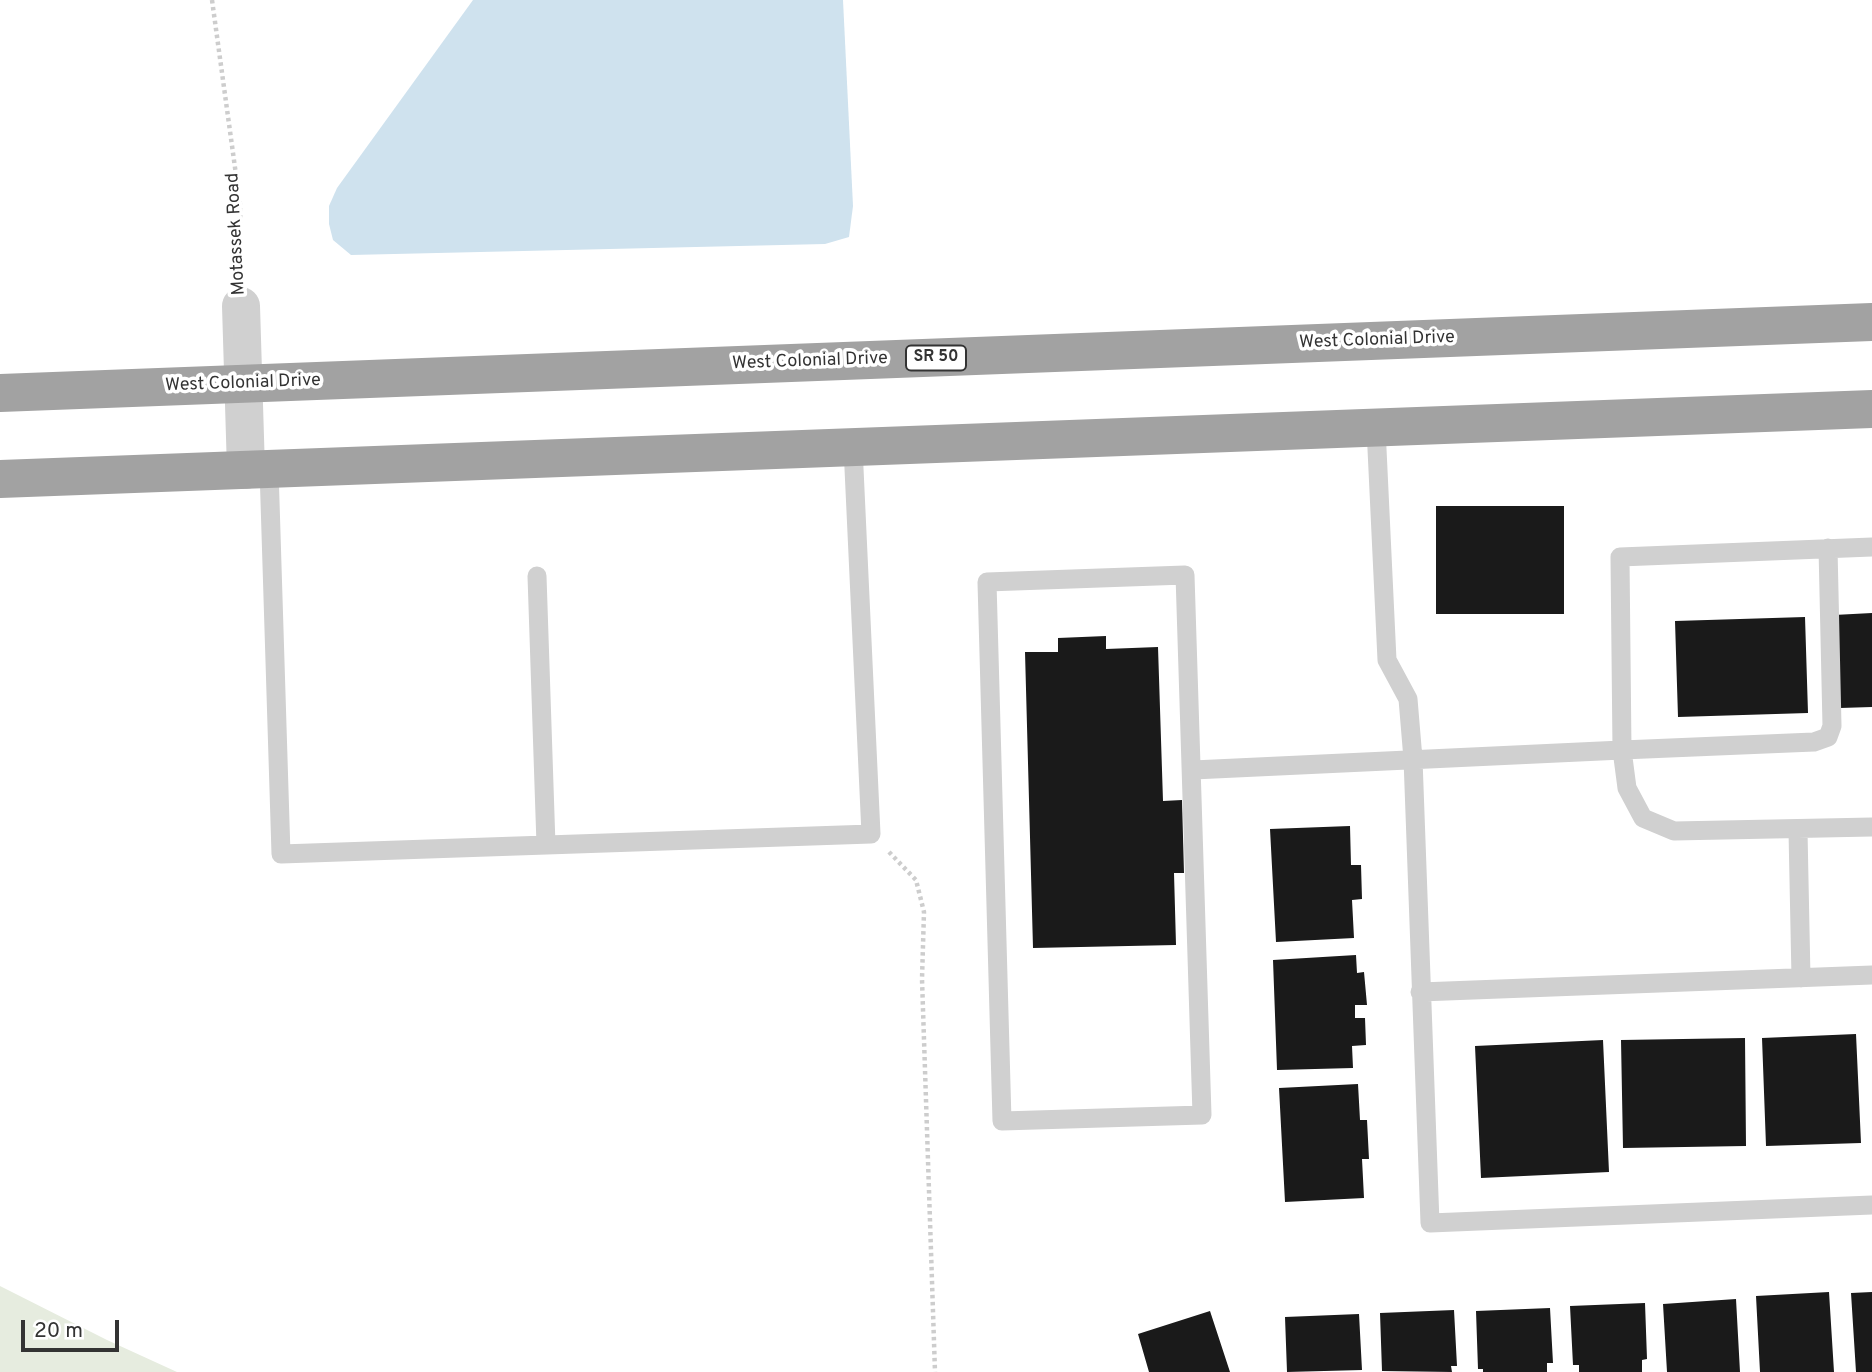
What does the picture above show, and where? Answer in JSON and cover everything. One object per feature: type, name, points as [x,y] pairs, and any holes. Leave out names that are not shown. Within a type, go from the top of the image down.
[{"type":"highway","name":"West Colonial Drive","points":[[0,393],[1872,322]]},
{"type":"highway","points":[[0,479],[1872,409]]},
{"type":"street","name":"Motassek Road","points":[[241,306],[243,384],[257,470]]},
{"type":"lane","points":[[1376,428],[1387,660],[1408,699],[1413,759],[1430,1223],[1872,1205]]},
{"type":"lane","points":[[257,470],[281,853],[871,834],[853,447]]},
{"type":"lane","points":[[1872,547],[1620,557],[1622,750],[1631,799],[1643,818],[1674,831],[1798,831],[1872,827]]},
{"type":"lane","points":[[1193,770],[1814,742],[1828,737],[1832,726],[1828,548]]},
{"type":"lane","points":[[1185,575],[1193,770],[1202,1115],[1002,1121],[987,582],[1185,575]]},
{"type":"lane","points":[[537,576],[546,845]]},
{"type":"lane","points":[[1798,831],[1801,978]]},
{"type":"lane","points":[[1420,992],[1872,975]]},
{"type":"path","name":"Motassek Road","points":[[212,0],[240,204],[241,306]]},
{"type":"path","points":[[871,834],[916,880],[924,912],[922,979],[935,1372]]},
{"type":"shaded area","points":[[0,1286],[107,1340],[177,1372],[0,1372]]},
{"type":"water","points":[[473,0],[843,0],[853,206],[849,237],[825,244],[351,255],[333,240],[329,224],[329,206],[337,188]]},
{"type":"building","points":[[1436,506],[1564,506],[1564,614],[1436,614]]},
{"type":"building","points":[[1872,613],[1872,707],[1840,708],[1834,615]]},
{"type":"building","points":[[1805,617],[1808,713],[1678,717],[1675,621]]},
{"type":"building","points":[[1106,636],[1106,649],[1158,647],[1163,801],[1182,800],[1184,873],[1174,873],[1176,945],[1033,948],[1025,652],[1058,652],[1058,638]]},
{"type":"building","points":[[1350,826],[1351,865],[1361,865],[1362,899],[1352,900],[1354,938],[1276,942],[1270,829]]},
{"type":"building","points":[[1356,955],[1357,973],[1364,972],[1367,1005],[1355,1005],[1355,1018],[1365,1018],[1366,1045],[1352,1046],[1353,1068],[1277,1070],[1273,960]]},
{"type":"building","points":[[1856,1034],[1861,1143],[1766,1146],[1762,1038]]},
{"type":"building","points":[[1745,1038],[1746,1146],[1623,1148],[1621,1040]]},
{"type":"building","points":[[1603,1040],[1609,1172],[1481,1178],[1475,1046]]},
{"type":"building","points":[[1358,1084],[1360,1120],[1367,1120],[1369,1159],[1362,1159],[1364,1198],[1285,1202],[1279,1088]]},
{"type":"building","points":[[1829,1292],[1834,1372],[1760,1372],[1756,1296]]},
{"type":"building","points":[[1872,1292],[1872,1372],[1856,1372],[1851,1293]]},
{"type":"building","points":[[1736,1299],[1740,1372],[1667,1372],[1663,1304]]},
{"type":"building","points":[[1645,1303],[1647,1359],[1642,1360],[1642,1372],[1579,1372],[1579,1365],[1573,1365],[1570,1306]]},
{"type":"building","points":[[1550,1308],[1553,1363],[1547,1363],[1547,1372],[1483,1372],[1483,1369],[1478,1369],[1476,1311]]},
{"type":"building","points":[[1454,1310],[1457,1366],[1451,1366],[1452,1372],[1382,1371],[1380,1313]]},
{"type":"building","points":[[1210,1311],[1230,1372],[1149,1372],[1138,1334]]},
{"type":"building","points":[[1359,1314],[1362,1370],[1287,1372],[1285,1317]]}]
